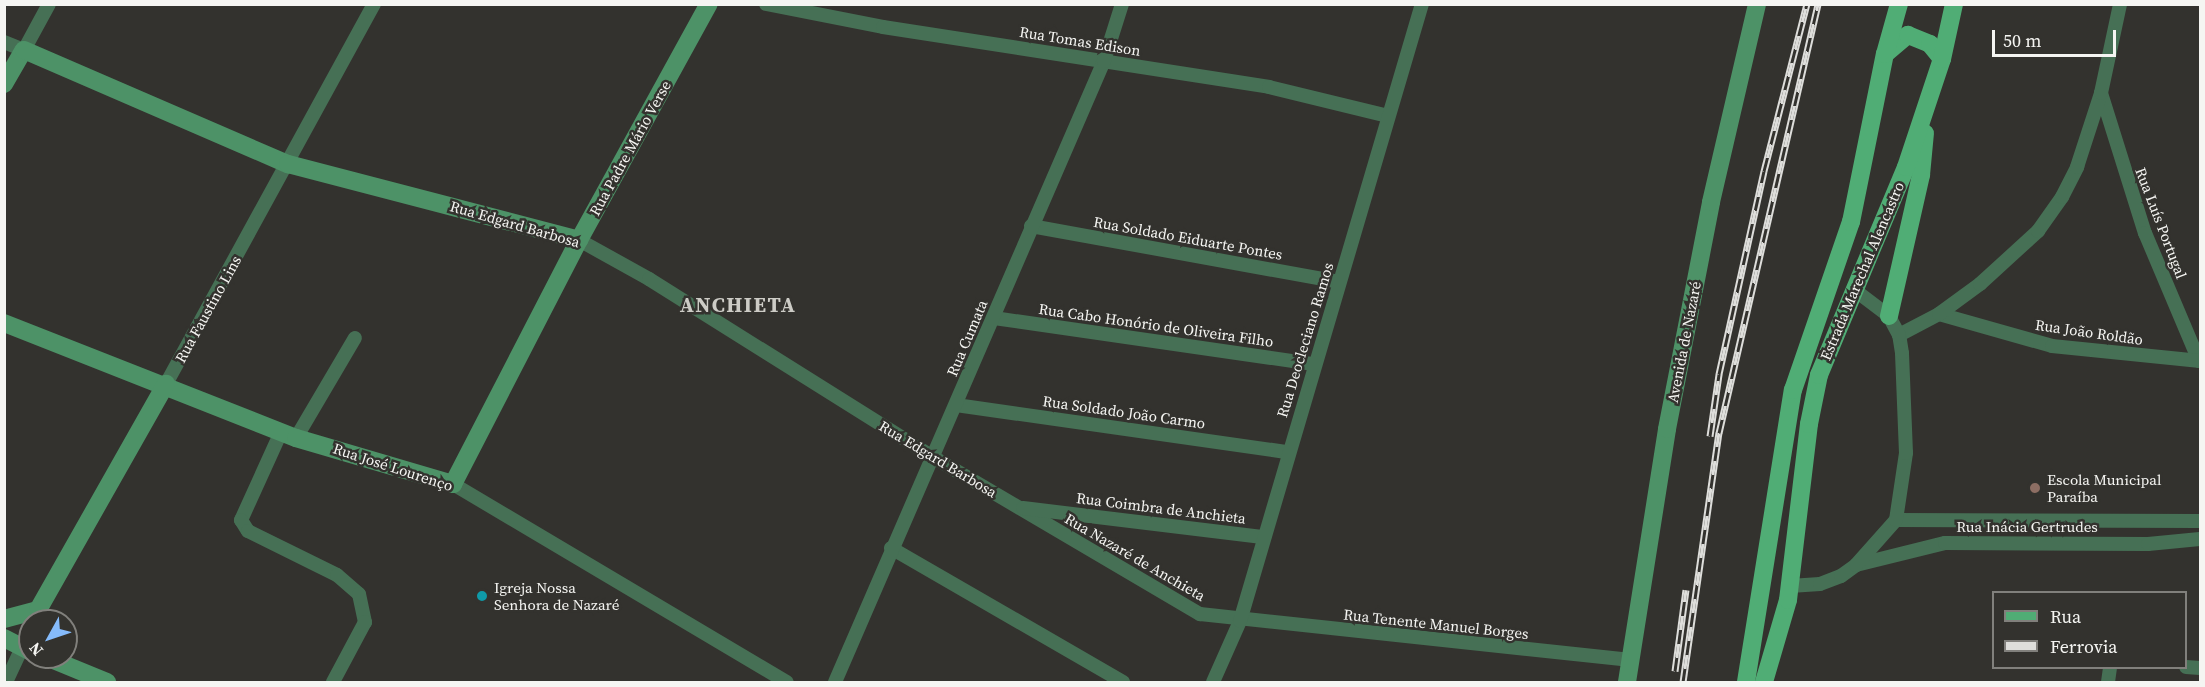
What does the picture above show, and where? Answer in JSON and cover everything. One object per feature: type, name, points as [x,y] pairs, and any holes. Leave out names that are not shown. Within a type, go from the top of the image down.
[{"type":"main road","name":"Estrada Marechal Alencastro","points":[[1746,682],[1763,563],[1793,390],[1851,222],[1885,54],[1899,4]]},
{"type":"main road","name":"Estrada Marechal Alencastro","points":[[1764,682],[1790,586],[1813,400],[1834,334],[1856,291],[1928,105],[1942,59],[1954,4]]},
{"type":"main road","points":[[1885,54],[1908,35],[1930,44],[1942,59]]},
{"type":"main road","points":[[1889,316],[1921,175],[1928,105]]},
{"type":"main road","points":[[1763,563],[1773,578],[1790,586]]},
{"type":"street","points":[[4,84],[49,4]]},
{"type":"street","name":"Rua Faustino Lins","points":[[42,609],[374,4]]},
{"type":"street","name":"Rua Padre Mário Verse","points":[[453,484],[579,240],[709,4]]},
{"type":"street","name":"Rua Tomas Edison","points":[[766,4],[1269,87],[1388,116]]},
{"type":"street","name":"Rua Cumata","points":[[835,682],[891,548],[956,405],[1031,226],[1104,61],[1122,4]]},
{"type":"street","name":"Rua Deocleciano Ramos","points":[[1213,682],[1240,621],[1422,4]]},
{"type":"street","name":"Avenida de Nazaré","points":[[1627,682],[1629,660],[1711,202],[1757,4]]},
{"type":"street","name":"Rua Luís Portugal","points":[[1899,335],[1939,314],[1980,284],[2038,231],[2062,197],[2077,167],[2101,93],[2120,4]]},
{"type":"street","name":"Rua Edgard Barbosa","points":[[4,42],[288,164],[579,240],[658,285],[1018,508]]},
{"type":"street","name":"Rua Luís Portugal","points":[[2101,93],[2145,233],[2200,361]]},
{"type":"street","name":"Rua Soldado Eiduarte Pontes","points":[[1031,226],[1339,282]]},
{"type":"street","points":[[1790,586],[1820,584],[1856,566],[1896,520],[1906,453],[1899,335],[1889,316],[1856,291]]},
{"type":"street","name":"Rua João Roldão","points":[[1939,314],[2052,346],[2200,361]]},
{"type":"street","name":"Rua Cabo Honório de Oliveira Filho","points":[[994,318],[1314,364]]},
{"type":"street","name":"Rua José Lourenço","points":[[4,323],[166,384],[288,435],[453,484],[787,682]]},
{"type":"street","points":[[333,682],[365,622],[361,598],[350,583],[243,526],[242,513],[288,435],[355,338]]},
{"type":"street","name":"Rua Soldado João Carmo","points":[[956,405],[1288,452]]},
{"type":"street","name":"Rua Coimbra de Anchieta","points":[[1018,508],[1264,537]]},
{"type":"street","name":"Rua Nazaré de Anchieta","points":[[1018,508],[1189,609],[1240,621]]},
{"type":"street","name":"Rua Inácia Gertrudes","points":[[1896,520],[2200,521]]},
{"type":"street","points":[[2184,521],[2185,541]]},
{"type":"street","name":"Rua Inácia Gertrudes","points":[[1856,566],[1945,543],[2200,539]]},
{"type":"street","points":[[891,548],[1123,682]]},
{"type":"street","name":"Rua Tenente Manuel Borges","points":[[1240,621],[1629,660]]},
{"type":"street","points":[[4,638],[18,645]]},
{"type":"street","points":[[6,682],[18,662]]},
{"type":"street","points":[[78,669],[107,682]]},
{"type":"railway","points":[[1710,436],[1719,374],[1764,171],[1807,4]]},
{"type":"railway","points":[[1683,682],[1719,433],[1818,4]]},
{"type":"railway","points":[[1675,671],[1686,590]]},
{"type":"place","name":"Escola Municipal Paraíba","points":[[2035,488]]},
{"type":"place","name":"Igreja Nossa Senhora de Nazaré","points":[[482,596]]},
{"type":"district","name":"ANCHIETA","points":[[738,305]]}]
